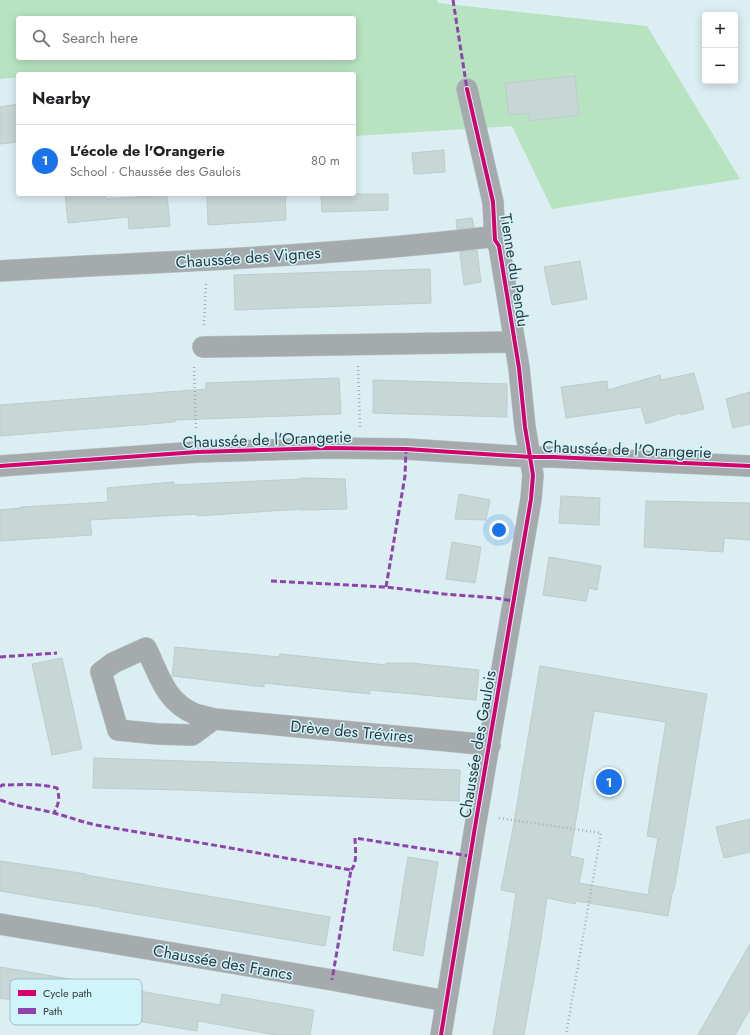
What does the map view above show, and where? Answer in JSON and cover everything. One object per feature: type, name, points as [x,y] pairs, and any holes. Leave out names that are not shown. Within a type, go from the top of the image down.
[{"type":"street","name":"Tienne du Pendu","points":[[467,89],[492,202],[495,240],[499,246],[531,457]]},
{"type":"street","name":"Chaussée des Vignes","points":[[0,271],[207,260],[434,244],[489,237],[495,240]]},
{"type":"street","points":[[203,347],[514,342]]},
{"type":"street","name":"Chaussée de l'Orangerie","points":[[0,466],[197,452],[361,448],[750,466]]},
{"type":"street","name":"Chaussée des Gaulois","points":[[441,1035],[513,601],[532,499],[533,475],[531,457]]},
{"type":"street","name":"Drève des Trévires","points":[[214,719],[192,735],[158,734],[118,730],[101,672],[113,663],[146,648],[165,689],[175,703],[195,714],[214,719],[490,744]]},
{"type":"street","name":"Chaussée des Francs","points":[[0,924],[332,980],[446,1001]]},
{"type":"path","points":[[197,452],[193,365],[203,347],[207,260]]},
{"type":"path","points":[[358,344],[361,448]]},
{"type":"path","points":[[518,822],[601,833],[566,1035]]},
{"type":"green space","points":[[0,0],[437,0],[438,3],[647,26],[740,179],[552,209],[512,126],[356,136],[356,72],[16,72],[16,77],[0,79]]},
{"type":"building","points":[[575,76],[579,115],[530,121],[529,113],[509,115],[505,83]]},
{"type":"building","points":[[16,104],[16,142],[0,144],[0,107]]},
{"type":"building","points":[[444,150],[445,172],[414,174],[412,153]]},
{"type":"building","points":[[388,194],[388,210],[322,212],[321,196]]},
{"type":"building","points":[[65,196],[105,196],[105,199],[167,196],[170,226],[129,229],[128,217],[68,223]]},
{"type":"building","points":[[207,196],[285,196],[286,220],[208,225]]},
{"type":"building","points":[[472,218],[474,227],[457,229],[456,220]]},
{"type":"building","points":[[477,250],[481,282],[464,285],[460,252]]},
{"type":"building","points":[[580,261],[587,299],[552,305],[544,267]]},
{"type":"building","points":[[430,269],[431,303],[235,310],[234,275]]},
{"type":"building","points":[[694,373],[704,409],[681,415],[681,413],[646,424],[641,407],[566,418],[561,387],[607,381],[608,390],[660,375],[661,380]]},
{"type":"building","points":[[339,378],[341,414],[175,420],[175,422],[0,436],[0,405],[206,389],[206,383]]},
{"type":"building","points":[[373,380],[507,384],[507,417],[373,413]]},
{"type":"building","points":[[750,392],[750,424],[733,428],[726,399]]},
{"type":"building","points":[[301,478],[345,479],[347,509],[301,509],[197,516],[197,514],[90,520],[92,535],[0,541],[0,510],[21,507],[108,502],[107,488],[174,482],[174,485]]},
{"type":"building","points":[[459,494],[490,500],[486,520],[455,519]]},
{"type":"building","points":[[561,496],[600,498],[599,525],[559,523]]},
{"type":"building","points":[[646,501],[750,503],[750,540],[724,538],[723,552],[644,547]]},
{"type":"building","points":[[452,542],[481,547],[475,583],[446,579]]},
{"type":"building","points":[[549,557],[601,566],[597,590],[589,588],[586,601],[543,595]]},
{"type":"building","points":[[175,647],[279,657],[280,654],[386,665],[386,663],[411,663],[479,670],[476,700],[370,690],[370,694],[264,683],[264,687],[172,676]]},
{"type":"building","points":[[62,658],[82,749],[52,755],[32,664]]},
{"type":"building","points":[[540,666],[707,694],[674,890],[673,889],[668,916],[576,901],[575,904],[547,898],[524,1035],[493,1035],[516,893],[501,890]],"holes":[[[594,711],[666,722],[647,836],[658,838],[648,895],[579,883],[584,859],[570,856]]]},
{"type":"building","points":[[94,758],[460,770],[459,801],[93,788]]},
{"type":"building","points":[[750,819],[750,852],[724,858],[716,827]]},
{"type":"building","points":[[408,857],[438,862],[423,956],[393,950]]},
{"type":"building","points":[[0,861],[86,874],[330,917],[325,946],[0,891]]},
{"type":"building","points":[[750,944],[750,1009],[735,1035],[698,1035]]},
{"type":"building","points":[[0,967],[69,979],[10,979],[10,1000],[0,998]]},
{"type":"building","points":[[142,992],[220,1005],[222,994],[314,1010],[310,1035],[276,1035],[198,1021],[197,1031],[142,1022]]},
{"type":"marked path","points":[[453,0],[467,89]]},
{"type":"marked path","points":[[386,587],[405,476],[406,449]]},
{"type":"marked path","points":[[271,581],[386,587],[513,601]]},
{"type":"marked path","points":[[0,657],[57,653]]},
{"type":"marked path","points":[[0,787],[2,785],[44,785],[57,788],[58,800],[54,813]]},
{"type":"marked path","points":[[0,800],[96,825],[351,870],[332,980]]},
{"type":"marked path","points":[[351,870],[355,863],[355,838],[470,856]]},
{"type":"cycle path","points":[[441,1035],[531,499],[533,475],[525,427],[519,368],[499,246],[495,240],[493,202],[467,89]]},
{"type":"cycle path","points":[[0,466],[197,452],[328,448],[406,449],[531,457],[750,466]]},
{"type":"place","name":"L'école de l'Orangerie","points":[[609,782]]}]
